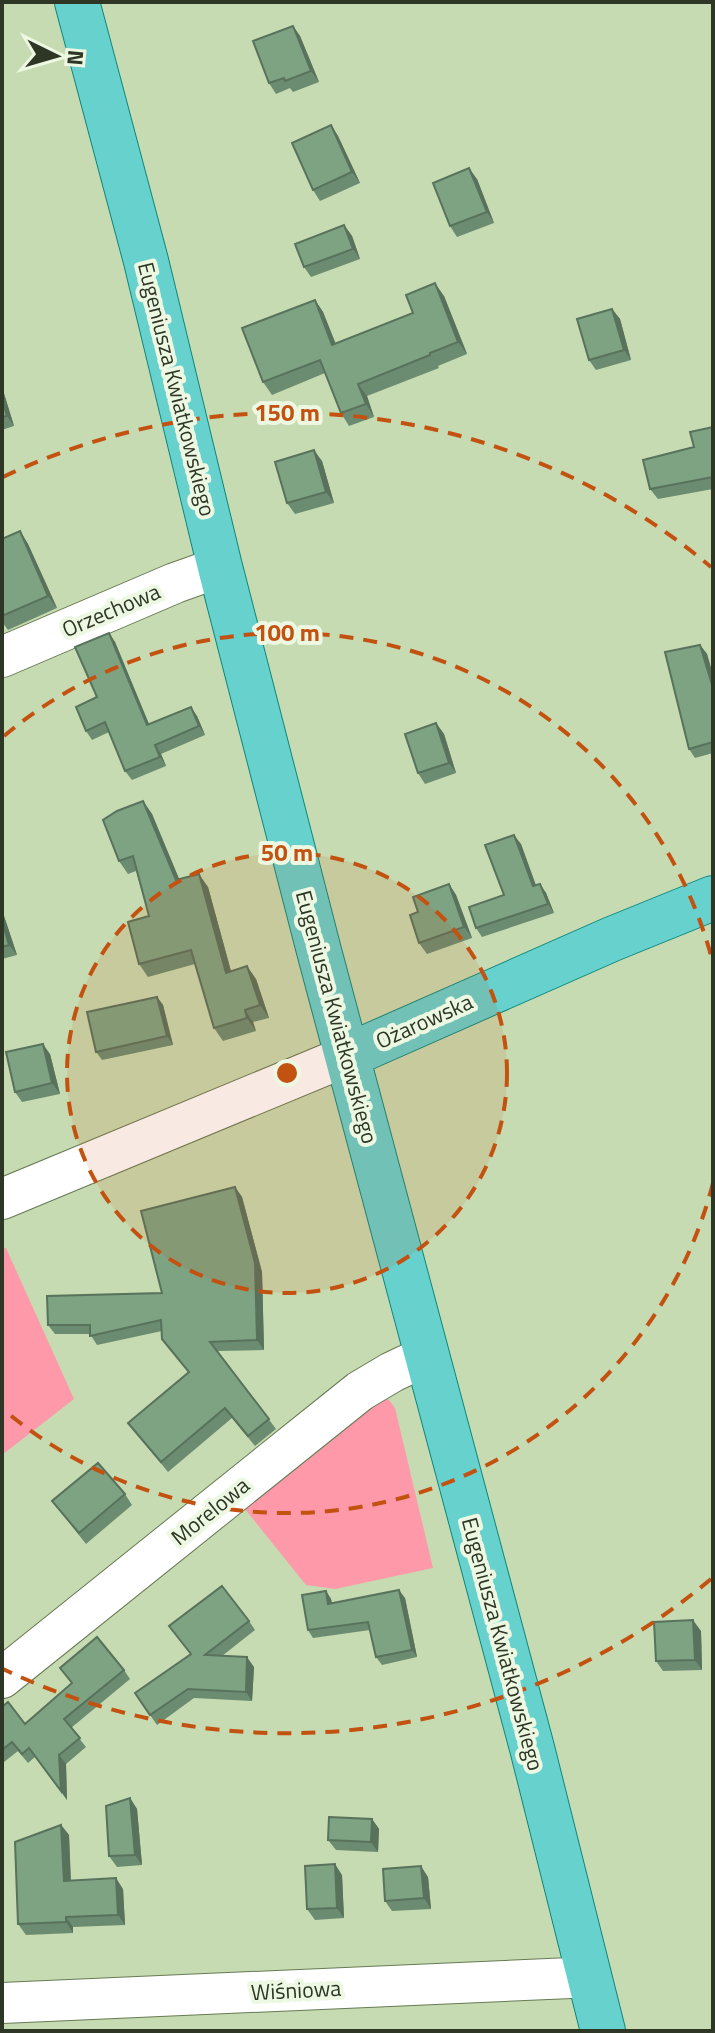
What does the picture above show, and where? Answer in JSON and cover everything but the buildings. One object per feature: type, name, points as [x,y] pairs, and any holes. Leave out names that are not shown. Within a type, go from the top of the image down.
[{"type":"main road","name":"Eugeniusza Kwiatkowskiego","points":[[77,2],[146,261],[220,567],[532,1748],[603,2031]]},
{"type":"main road","name":"Ożarowska","points":[[347,1056],[713,898]]},
{"type":"street","name":"Orzechowa","points":[[2,657],[220,567]]},
{"type":"street","name":"Ożarowska","points":[[2,1199],[347,1056]]},
{"type":"street","name":"Morelowa","points":[[2,1678],[360,1391],[426,1356]]},
{"type":"street","name":"Wiśniowa","points":[[2,2003],[571,1978],[589,1974]]},
{"type":"shaded area","points":[[6,1248],[74,1399],[2,1455],[2,1249]]},
{"type":"shaded area","points":[[381,1397],[389,1400],[395,1408],[433,1568],[335,1589],[306,1585],[245,1509]]}]
